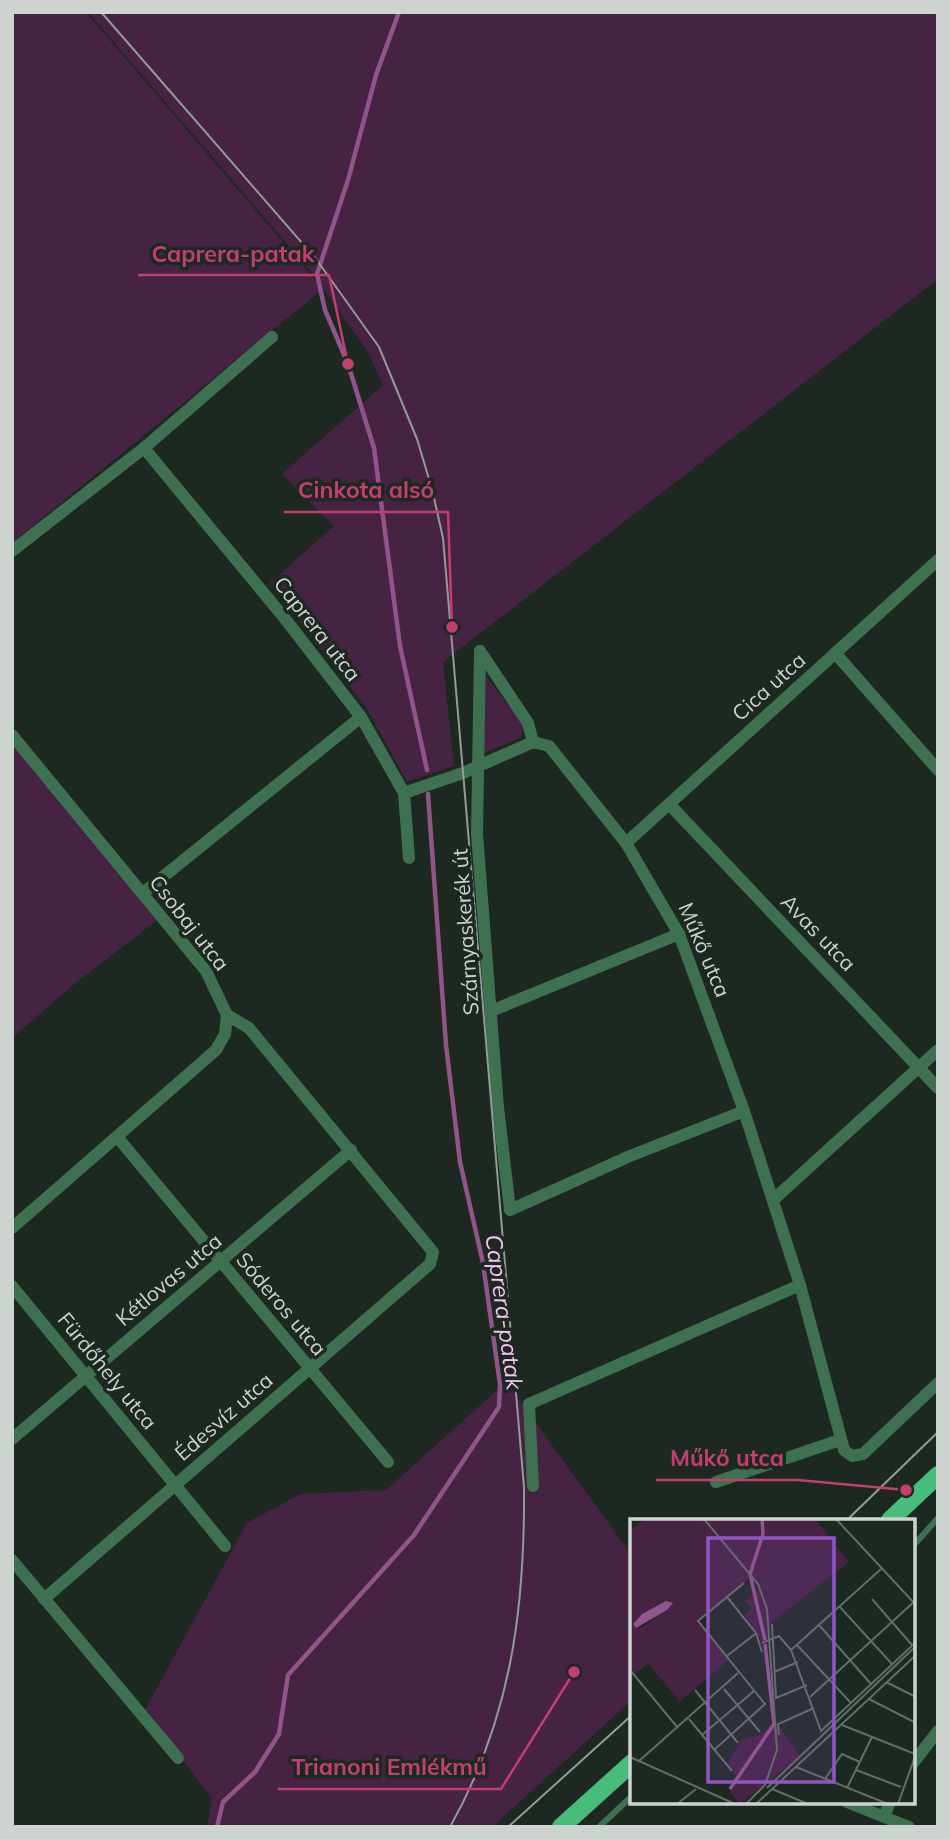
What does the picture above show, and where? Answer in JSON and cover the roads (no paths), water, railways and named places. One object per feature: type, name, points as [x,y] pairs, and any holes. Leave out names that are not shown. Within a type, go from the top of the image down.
[{"type":"main road","points":[[892,1519],[938,1475]]},
{"type":"main road","points":[[561,1827],[630,1765]]},
{"type":"street","points":[[12,551],[144,448],[272,337]]},
{"type":"street","name":"Caprera utca","points":[[144,448],[286,620],[361,717],[404,793],[409,858]]},
{"type":"street","name":"Cica utca","points":[[626,843],[938,560]]},
{"type":"street","name":"Szárnyaskerék út","points":[[533,742],[528,723],[480,651],[477,674],[477,834],[510,1210],[630,1156],[744,1111]]},
{"type":"street","points":[[835,653],[938,770]]},
{"type":"street","points":[[142,893],[361,717]]},
{"type":"street","name":"Csobaj utca","points":[[12,735],[206,971],[227,1015],[249,1028],[433,1252],[430,1264]]},
{"type":"street","points":[[404,793],[479,766],[533,742]]},
{"type":"street","name":"Műkő utca","points":[[533,742],[549,746],[626,843],[679,934],[744,1111],[773,1200],[800,1285],[844,1450],[852,1456],[863,1454],[938,1384]]},
{"type":"street","name":"Avas utca","points":[[669,804],[938,1088]]},
{"type":"street","points":[[491,1012],[679,934]]},
{"type":"street","points":[[12,1228],[216,1050],[225,1034],[227,1015]]},
{"type":"street","points":[[773,1200],[938,1050]]},
{"type":"street","name":"Sóderos utca","points":[[118,1138],[388,1462]]},
{"type":"street","name":"Kétlovas utca","points":[[12,1439],[351,1150]]},
{"type":"street","name":"Édesvíz utca","points":[[44,1599],[430,1264]]},
{"type":"street","points":[[533,1486],[528,1404],[800,1285]]},
{"type":"street","name":"Fürdőhely utca","points":[[12,1286],[225,1546]]},
{"type":"street","points":[[716,1482],[840,1440]]},
{"type":"street","points":[[12,1560],[178,1758]]},
{"type":"street","points":[[915,1760],[938,1731]]},
{"type":"street","points":[[852,1804],[909,1827]]},
{"type":"street","points":[[884,1816],[889,1804]]},
{"type":"lane","points":[[915,1544],[938,1518]]},
{"type":"lane","points":[[599,1827],[630,1798]]},
{"type":"waterway","name":"Caprera-patak","points":[[399,12],[376,75],[348,180],[317,274],[325,310],[348,364],[374,448],[400,646],[427,770]]},
{"type":"waterway","name":"Caprera-patak","points":[[217,1827],[223,1802],[255,1772],[279,1734],[288,1675],[414,1535],[499,1407],[500,1384],[483,1263],[460,1162],[446,1045],[428,794]]},
{"type":"tram line","points":[[101,12],[316,259],[379,347],[417,439],[443,538],[524,1487],[521,1577],[510,1662],[487,1745],[471,1786],[450,1827]]},
{"type":"tram line","points":[[848,1519],[938,1432]]},
{"type":"tram line","points":[[508,1827],[630,1717]]},
{"type":"place","name":"Caprera-patak","points":[[348,364]]},
{"type":"place","name":"Cinkota alsó","points":[[452,627]]},
{"type":"place","name":"Műkő utca","points":[[906,1490]]},
{"type":"place","name":"Trianoni Emlékmű","points":[[574,1672]]}]
